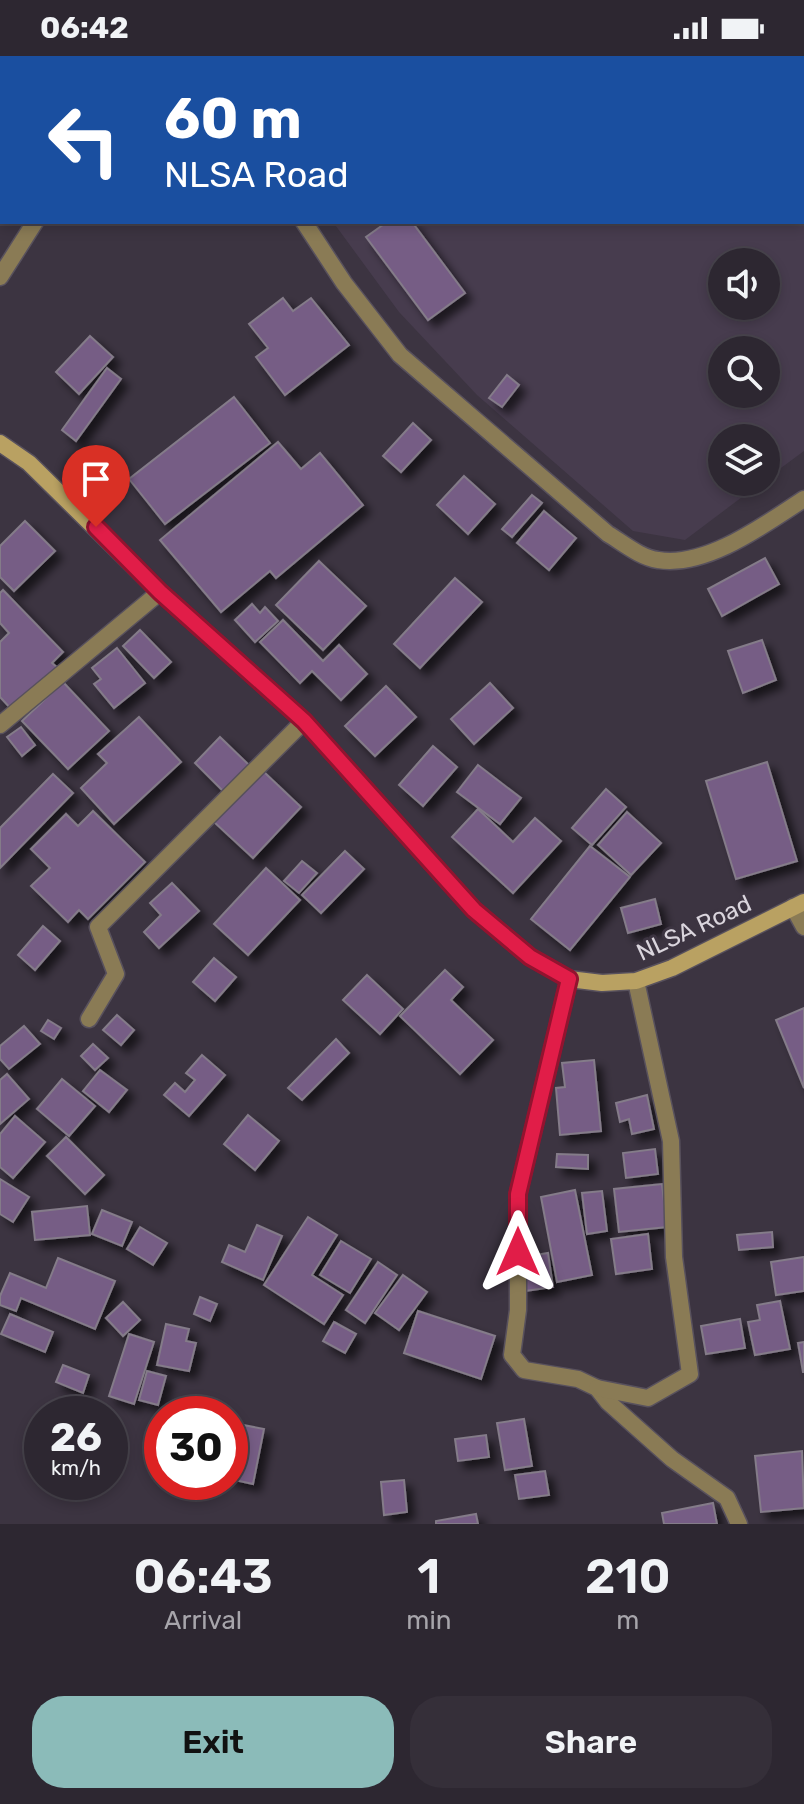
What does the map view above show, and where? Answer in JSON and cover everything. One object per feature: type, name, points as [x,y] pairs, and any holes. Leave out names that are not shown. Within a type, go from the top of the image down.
[{"type":"main road","name":"NLSA Road","points":[[0,443],[29,463],[160,592],[304,721],[474,910],[530,957],[569,979],[602,983],[636,981],[672,968],[798,905]]},
{"type":"street","points":[[0,277],[34,224]]},
{"type":"street","points":[[305,224],[344,283],[400,355],[608,534],[629,547],[655,560],[683,561],[707,555],[804,499]]},
{"type":"street","points":[[0,725],[160,592]]},
{"type":"street","points":[[89,1019],[116,974],[98,927],[304,721]]},
{"type":"street","points":[[798,905],[804,927]]},
{"type":"street","points":[[569,979],[518,1194],[518,1310],[512,1355],[524,1370],[578,1379],[597,1388],[648,1398],[690,1374],[674,1257],[671,1141],[636,981]]},
{"type":"street","points":[[597,1388],[608,1402],[672,1459],[727,1498],[739,1524]]},
{"type":"shaded area","points":[[334,224],[804,224],[804,451],[780,469],[780,424],[708,424],[708,496],[743,496],[685,540],[633,531],[477,395],[399,312]]},
{"type":"building","points":[[384,224],[413,224],[465,293],[428,320],[366,237]]},
{"type":"building","points":[[283,298],[293,311],[311,298],[349,345],[285,395],[256,357],[268,348],[249,324]]},
{"type":"building","points":[[90,336],[113,357],[79,394],[56,372]]},
{"type":"building","points":[[107,368],[121,379],[76,441],[62,430]]},
{"type":"building","points":[[507,375],[519,385],[502,407],[489,398]]},
{"type":"building","points":[[234,397],[270,443],[165,524],[129,479]]},
{"type":"building","points":[[413,423],[431,440],[401,472],[383,456]]},
{"type":"building","points":[[278,442],[301,469],[320,453],[363,505],[276,578],[270,571],[221,612],[160,540]]},
{"type":"building","points":[[464,476],[495,504],[468,534],[437,505]]},
{"type":"building","points":[[532,495],[542,503],[512,537],[502,529]]},
{"type":"building","points":[[544,511],[576,538],[549,570],[517,543]]},
{"type":"building","points":[[25,521],[55,551],[14,591],[0,577],[0,546]]},
{"type":"building","points":[[765,558],[779,584],[722,616],[708,589]]},
{"type":"building","points":[[319,561],[366,606],[323,650],[276,605]]},
{"type":"building","points":[[455,578],[482,602],[420,668],[394,644]]},
{"type":"building","points":[[3,590],[63,652],[52,663],[58,668],[13,711],[0,697],[0,642],[9,633],[0,623],[0,593]]},
{"type":"building","points":[[252,604],[260,613],[265,607],[278,621],[255,642],[235,620]]},
{"type":"building","points":[[283,620],[323,661],[339,645],[367,674],[341,700],[312,671],[300,683],[260,642]]},
{"type":"building","points":[[140,630],[171,662],[154,678],[123,646]]},
{"type":"building","points":[[762,640],[776,680],[743,693],[728,651]]},
{"type":"building","points":[[117,648],[145,683],[114,708],[94,684],[101,679],[92,668]]},
{"type":"building","points":[[63,682],[109,731],[68,769],[22,721]]},
{"type":"building","points":[[490,683],[513,708],[474,744],[451,719]]},
{"type":"building","points":[[386,686],[416,717],[375,756],[345,726]]},
{"type":"building","points":[[139,717],[181,762],[114,824],[81,788],[107,763],[98,754]]},
{"type":"building","points":[[21,727],[35,745],[22,756],[7,737]]},
{"type":"building","points":[[220,737],[249,765],[224,792],[195,763]]},
{"type":"building","points":[[433,746],[457,767],[423,806],[399,785]]},
{"type":"building","points":[[767,762],[797,861],[736,879],[706,781]]},
{"type":"building","points":[[478,765],[521,798],[500,824],[457,792]]},
{"type":"building","points":[[263,771],[301,807],[253,858],[214,822]]},
{"type":"building","points":[[53,774],[73,793],[0,868],[0,828]]},
{"type":"building","points":[[606,789],[626,807],[592,845],[572,828]]},
{"type":"building","points":[[478,809],[513,842],[535,818],[561,841],[513,893],[452,837]]},
{"type":"building","points":[[93,811],[145,862],[88,919],[79,910],[68,922],[31,886],[50,868],[31,849],[66,814],[78,826]]},
{"type":"building","points":[[627,812],[661,843],[631,875],[598,845]]},
{"type":"building","points":[[590,846],[630,877],[570,950],[531,919]]},
{"type":"building","points":[[345,851],[364,869],[321,913],[302,895]]},
{"type":"building","points":[[302,861],[317,873],[299,893],[284,881]]},
{"type":"building","points":[[266,868],[300,900],[248,955],[214,924]]},
{"type":"building","points":[[172,883],[199,911],[159,948],[144,932],[161,915],[150,903]]},
{"type":"building","points":[[655,899],[661,924],[628,933],[621,908]]},
{"type":"building","points":[[43,926],[60,941],[35,970],[18,955]]},
{"type":"building","points":[[214,958],[236,977],[215,1001],[193,982]]},
{"type":"building","points":[[445,970],[463,987],[451,1000],[493,1040],[460,1074],[400,1016]]},
{"type":"building","points":[[367,975],[403,1009],[380,1034],[343,1000]]},
{"type":"building","points":[[804,1008],[804,1088],[776,1020]]},
{"type":"building","points":[[117,1015],[134,1030],[121,1045],[103,1030]]},
{"type":"building","points":[[48,1020],[61,1028],[54,1039],[41,1031]]},
{"type":"building","points":[[24,1026],[40,1044],[9,1069],[0,1059],[0,1046]]},
{"type":"building","points":[[336,1039],[349,1053],[302,1100],[288,1088]]},
{"type":"building","points":[[93,1044],[108,1058],[95,1070],[81,1056]]},
{"type":"building","points":[[202,1055],[225,1075],[189,1116],[164,1095],[175,1083],[185,1092],[195,1080],[186,1073]]},
{"type":"building","points":[[594,1060],[601,1131],[560,1135],[556,1088],[565,1087],[562,1063]]},
{"type":"building","points":[[100,1070],[127,1090],[109,1112],[83,1091]]},
{"type":"building","points":[[7,1074],[29,1099],[0,1124],[0,1080]]},
{"type":"building","points":[[62,1079],[95,1106],[69,1136],[37,1109]]},
{"type":"building","points":[[647,1095],[654,1129],[632,1134],[629,1119],[620,1122],[616,1103]]},
{"type":"building","points":[[248,1115],[279,1141],[255,1170],[224,1144]]},
{"type":"building","points":[[15,1116],[45,1142],[13,1178],[0,1167],[0,1134]]},
{"type":"building","points":[[66,1137],[104,1175],[85,1194],[47,1156]]},
{"type":"building","points":[[655,1149],[658,1174],[626,1178],[623,1153]]},
{"type":"building","points":[[557,1154],[588,1155],[588,1169],[556,1167]]},
{"type":"building","points":[[0,1179],[29,1197],[13,1222],[0,1214]]},
{"type":"building","points":[[662,1184],[667,1227],[619,1232],[614,1189]]},
{"type":"building","points":[[575,1190],[592,1275],[557,1282],[541,1197]]},
{"type":"building","points":[[602,1191],[607,1231],[587,1234],[582,1193]]},
{"type":"building","points":[[87,1206],[90,1235],[35,1240],[32,1212]]},
{"type":"building","points":[[102,1210],[132,1222],[122,1246],[92,1234]]},
{"type":"building","points":[[308,1217],[337,1235],[312,1275],[343,1295],[324,1324],[264,1285]]},
{"type":"building","points":[[257,1225],[282,1236],[263,1280],[222,1262],[229,1245],[245,1252]]},
{"type":"building","points":[[140,1227],[167,1243],[153,1265],[127,1249]]},
{"type":"building","points":[[772,1232],[773,1247],[739,1250],[737,1235]]},
{"type":"building","points":[[648,1234],[652,1269],[616,1274],[611,1239]]},
{"type":"building","points":[[341,1241],[371,1259],[350,1293],[320,1275]]},
{"type":"building","points":[[548,1253],[553,1287],[525,1291],[523,1257]]},
{"type":"building","points":[[804,1257],[804,1291],[776,1295],[771,1262]]},
{"type":"building","points":[[58,1258],[115,1281],[95,1329],[21,1298],[16,1311],[0,1305],[0,1296],[10,1273],[46,1288]]},
{"type":"building","points":[[378,1262],[397,1275],[365,1323],[346,1310]]},
{"type":"building","points":[[403,1275],[427,1292],[399,1330],[375,1313]]},
{"type":"building","points":[[200,1297],[217,1304],[210,1321],[194,1314]]},
{"type":"building","points":[[780,1301],[790,1349],[755,1355],[748,1322],[760,1320],[757,1305]]},
{"type":"building","points":[[123,1302],[140,1320],[123,1336],[106,1318]]},
{"type":"building","points":[[418,1311],[495,1336],[481,1379],[404,1353]]},
{"type":"building","points":[[10,1314],[53,1332],[45,1352],[1,1334]]},
{"type":"building","points":[[740,1319],[745,1348],[706,1354],[701,1326]]},
{"type":"building","points":[[334,1322],[356,1334],[345,1353],[323,1341]]},
{"type":"building","points":[[166,1324],[189,1329],[186,1341],[196,1343],[189,1371],[157,1365]]},
{"type":"building","points":[[129,1334],[154,1342],[134,1404],[128,1402],[128,1396],[109,1396]]},
{"type":"building","points":[[804,1342],[804,1372],[803,1372],[798,1343]]},
{"type":"building","points":[[63,1365],[89,1375],[83,1393],[56,1382]]},
{"type":"building","points":[[147,1371],[166,1376],[160,1396],[144,1396],[144,1401],[139,1400]]},
{"type":"building","points":[[524,1419],[532,1466],[505,1470],[497,1423]]},
{"type":"building","points":[[248,1426],[264,1429],[253,1484],[248,1483]]},
{"type":"building","points":[[486,1435],[489,1457],[458,1461],[455,1439]]},
{"type":"building","points":[[802,1451],[804,1508],[761,1512],[755,1456]]},
{"type":"building","points":[[545,1471],[549,1495],[519,1499],[515,1475]]},
{"type":"building","points":[[404,1480],[407,1512],[384,1515],[381,1482]]},
{"type":"building","points":[[713,1503],[717,1524],[664,1524],[662,1513]]},
{"type":"building","points":[[476,1514],[478,1524],[436,1524],[436,1521]]},
{"type":"route","points":[[96,527],[160,592],[304,721],[474,910],[530,957],[569,979],[518,1194],[518,1252]]}]
